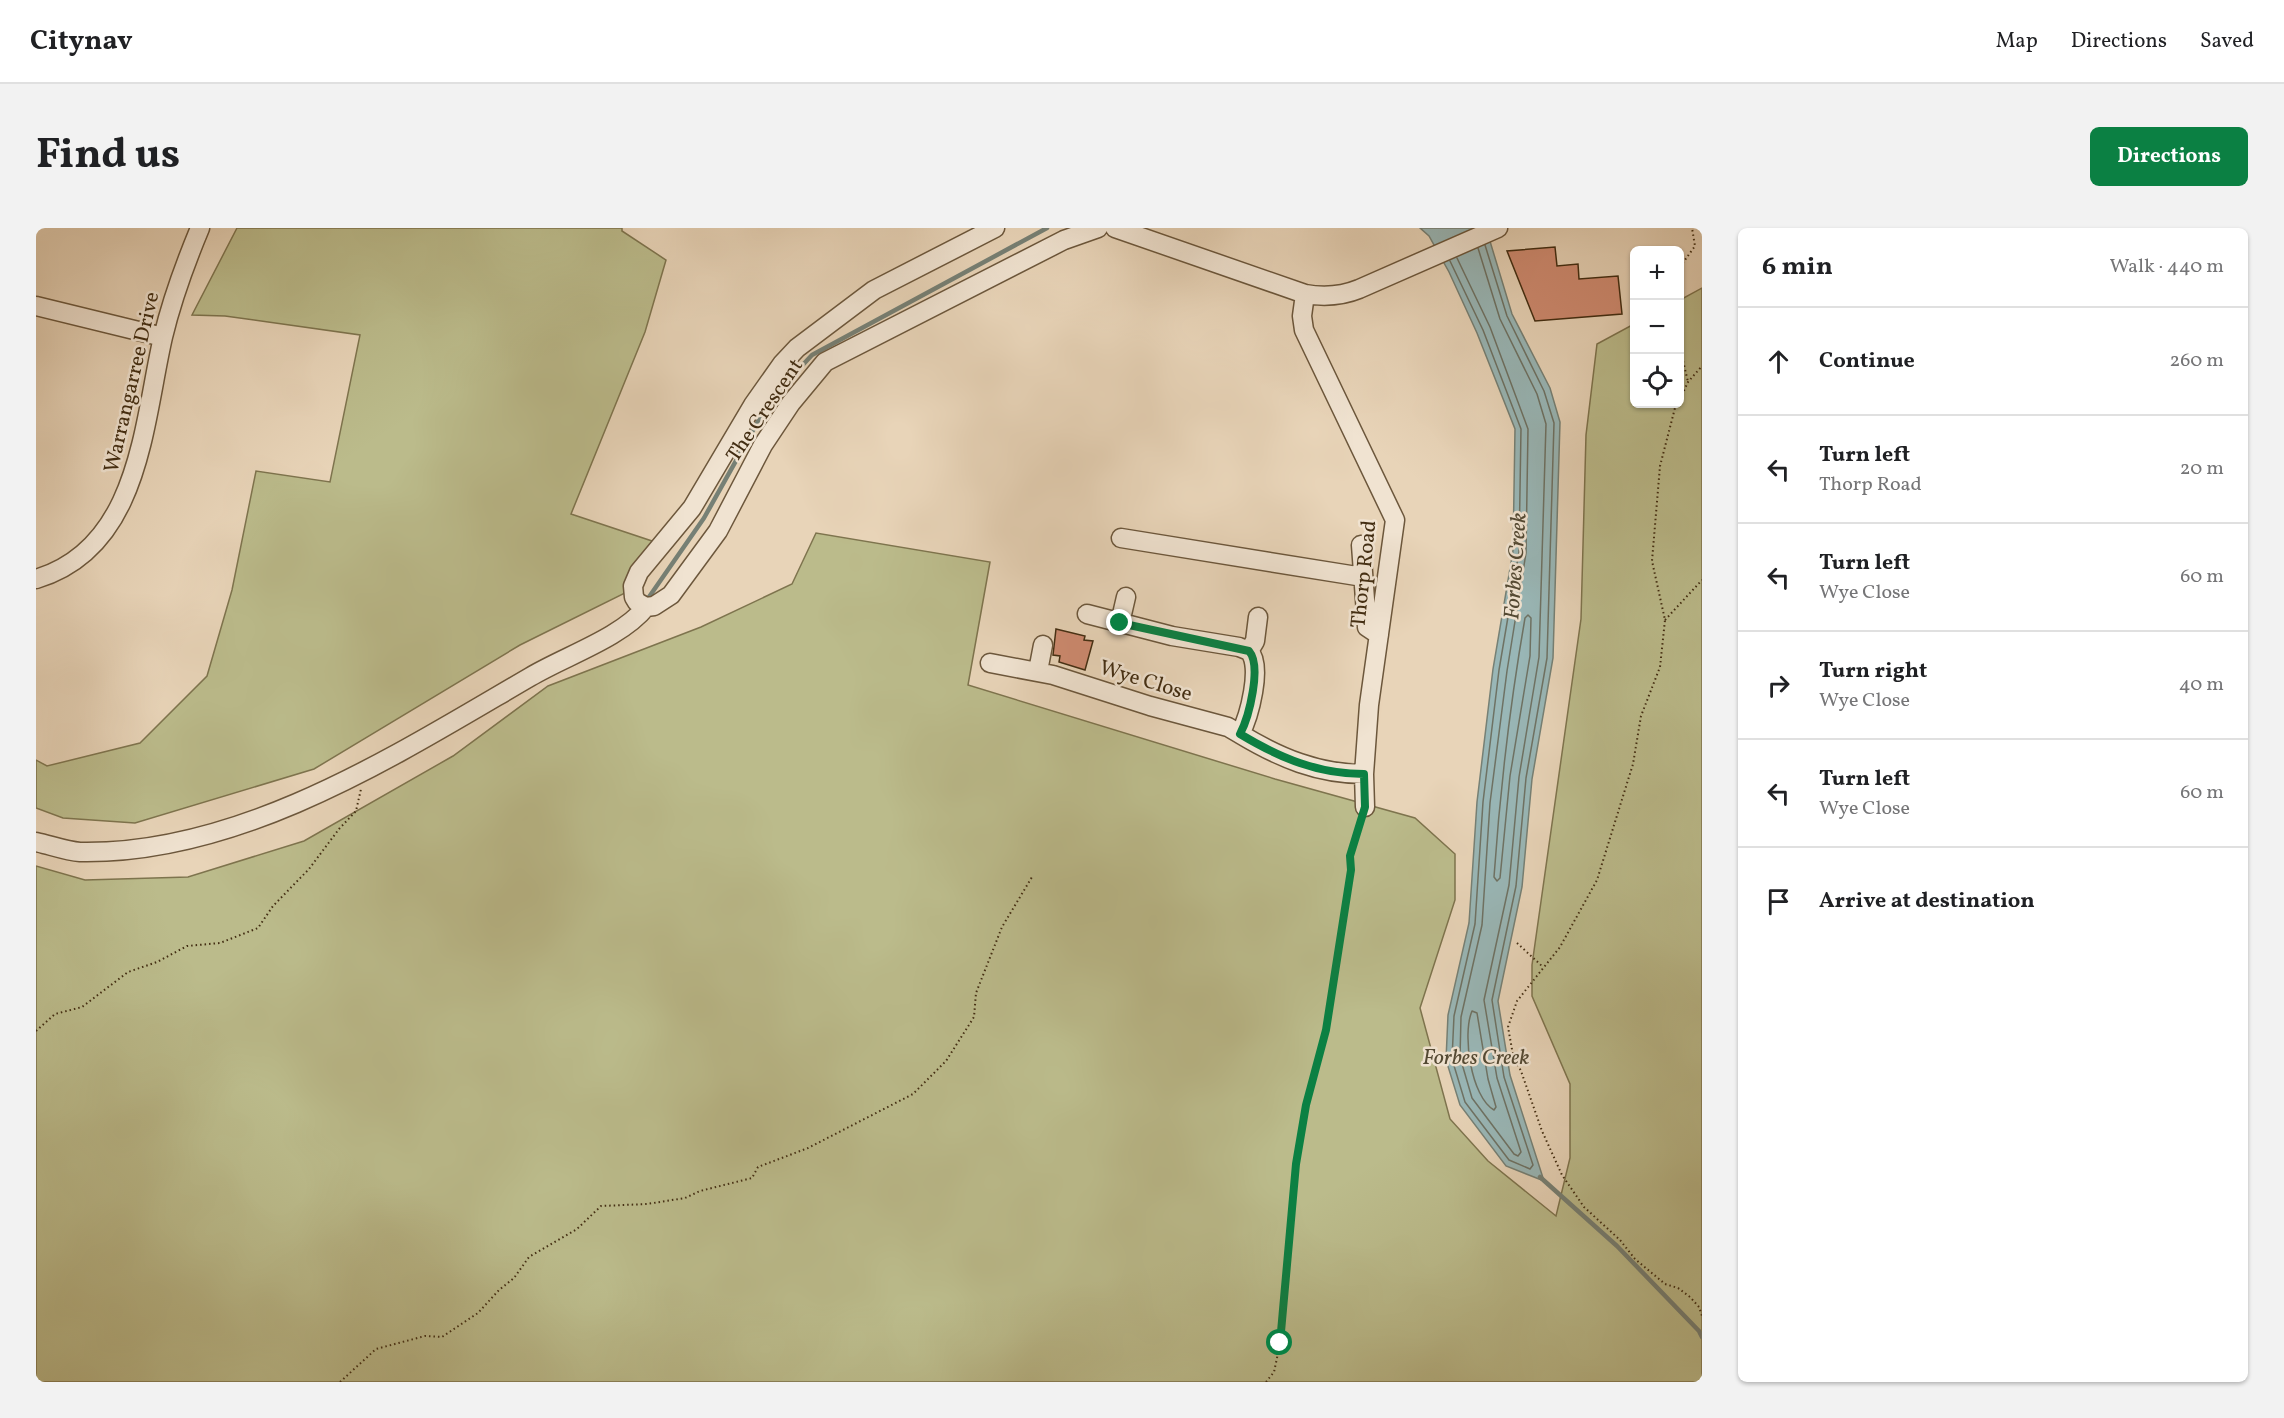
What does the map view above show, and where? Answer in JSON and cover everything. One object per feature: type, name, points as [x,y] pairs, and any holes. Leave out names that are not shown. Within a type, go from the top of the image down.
[{"type":"street","name":"Warrangarree Drive","points":[[36,579],[57,570],[88,548],[102,533],[124,500],[138,460],[163,337],[183,268],[200,228]]},
{"type":"street","name":"The Crescent","points":[[646,607],[634,597],[633,586],[639,572],[692,507],[753,405],[782,364],[815,332],[874,290],[996,228]]},
{"type":"street","name":"The Crescent","points":[[36,842],[78,852],[145,849],[242,824],[318,793],[589,646],[638,616],[646,607],[654,606],[671,595],[718,531],[774,428],[825,362],[1064,240],[1098,228]]},
{"type":"street","points":[[1115,228],[1148,232],[1305,294],[1329,296],[1352,292],[1494,229]]},
{"type":"street","name":"Thorp Road","points":[[1305,294],[1302,316],[1304,330],[1395,520],[1369,705],[1364,774],[1365,807]]},
{"type":"street","points":[[36,306],[163,337]]},
{"type":"street","points":[[1121,538],[1363,578]]},
{"type":"street","points":[[1361,545],[1367,627],[1379,635]]},
{"type":"street","points":[[1120,623],[1126,597]]},
{"type":"street","points":[[1087,614],[1249,651]]},
{"type":"street","points":[[1249,651],[1255,642],[1258,617]]},
{"type":"street","points":[[1038,671],[1043,645]]},
{"type":"street","points":[[1240,734],[1251,705],[1254,662],[1249,651]]},
{"type":"street","name":"Wye Close","points":[[990,663],[1038,671],[1220,725],[1275,754],[1308,767],[1342,774],[1364,774]]},
{"type":"path","points":[[1684,261],[1695,246],[1692,228]]},
{"type":"path","points":[[1681,354],[1688,382]]},
{"type":"path","points":[[1684,390],[1688,382],[1702,366]]},
{"type":"path","points":[[1675,408],[1660,466],[1652,561],[1665,620],[1660,667],[1641,716],[1633,764],[1597,880],[1560,947],[1516,1001],[1508,1027],[1513,1055],[1562,1176],[1584,1207],[1620,1240],[1635,1259],[1665,1284],[1677,1288],[1690,1297],[1699,1307],[1702,1316]]},
{"type":"path","points":[[1665,620],[1702,579]]},
{"type":"path","points":[[36,1030],[55,1014],[82,1007],[128,972],[157,962],[187,946],[220,943],[258,928],[273,906],[309,869],[339,829],[357,812],[362,770]]},
{"type":"path","points":[[1266,1382],[1274,1372],[1283,1330],[1298,1150],[1306,1105],[1326,1030],[1351,870],[1350,856],[1365,807]]},
{"type":"path","points":[[340,1382],[376,1349],[425,1336],[442,1336],[478,1313],[499,1290],[514,1278],[529,1257],[577,1229],[601,1206],[647,1204],[685,1197],[752,1178],[758,1167],[808,1148],[838,1130],[913,1094],[946,1061],[974,1017],[976,993],[1002,927],[1032,877]]},
{"type":"path","points":[[1517,943],[1543,967]]},
{"type":"green space","points":[[237,228],[622,228],[622,231],[666,260],[645,332],[571,514],[655,542],[625,593],[520,645],[314,769],[135,823],[63,818],[36,808],[36,760],[47,766],[140,743],[207,676],[232,590],[256,471],[330,482],[360,335],[225,316],[192,315]]},
{"type":"green space","points":[[1702,288],[1702,1382],[36,1382],[36,866],[85,880],[188,877],[304,841],[453,756],[548,686],[701,627],[792,584],[816,533],[990,562],[968,685],[1275,779],[1415,818],[1455,854],[1455,900],[1420,1008],[1450,1119],[1488,1161],[1556,1216],[1570,1158],[1570,1084],[1532,996],[1532,965],[1581,619],[1586,435],[1597,344],[1630,326],[1630,408],[1684,408],[1684,298]]},
{"type":"water","name":"Forbes Creek","points":[[1420,228],[1486,228],[1512,314],[1550,388],[1560,422],[1553,658],[1532,779],[1522,887],[1498,1001],[1510,1075],[1544,1181],[1506,1166],[1460,1105],[1446,1060],[1448,1015],[1469,923],[1477,802],[1493,669],[1513,551],[1515,429],[1477,333],[1449,272],[1429,236]]},
{"type":"building","points":[[1555,247],[1557,266],[1578,264],[1579,279],[1618,276],[1622,314],[1535,321],[1507,251]]},
{"type":"building","points":[[1056,629],[1085,636],[1084,640],[1093,641],[1085,670],[1059,662],[1060,656],[1053,655]]},
{"type":"waterway","points":[[649,597],[704,518],[770,400],[812,355],[1047,228]]},
{"type":"waterway","name":"Forbes Creek","points":[[1540,1177],[1617,1246],[1699,1331],[1702,1337]]},
{"type":"route","points":[[1120,623],[1172,636],[1244,648],[1249,651],[1254,657],[1251,705],[1240,734],[1275,754],[1308,767],[1342,774],[1364,774],[1365,807],[1350,856],[1351,870],[1341,943],[1326,1030],[1306,1105],[1294,1177],[1289,1267],[1280,1343]]}]
